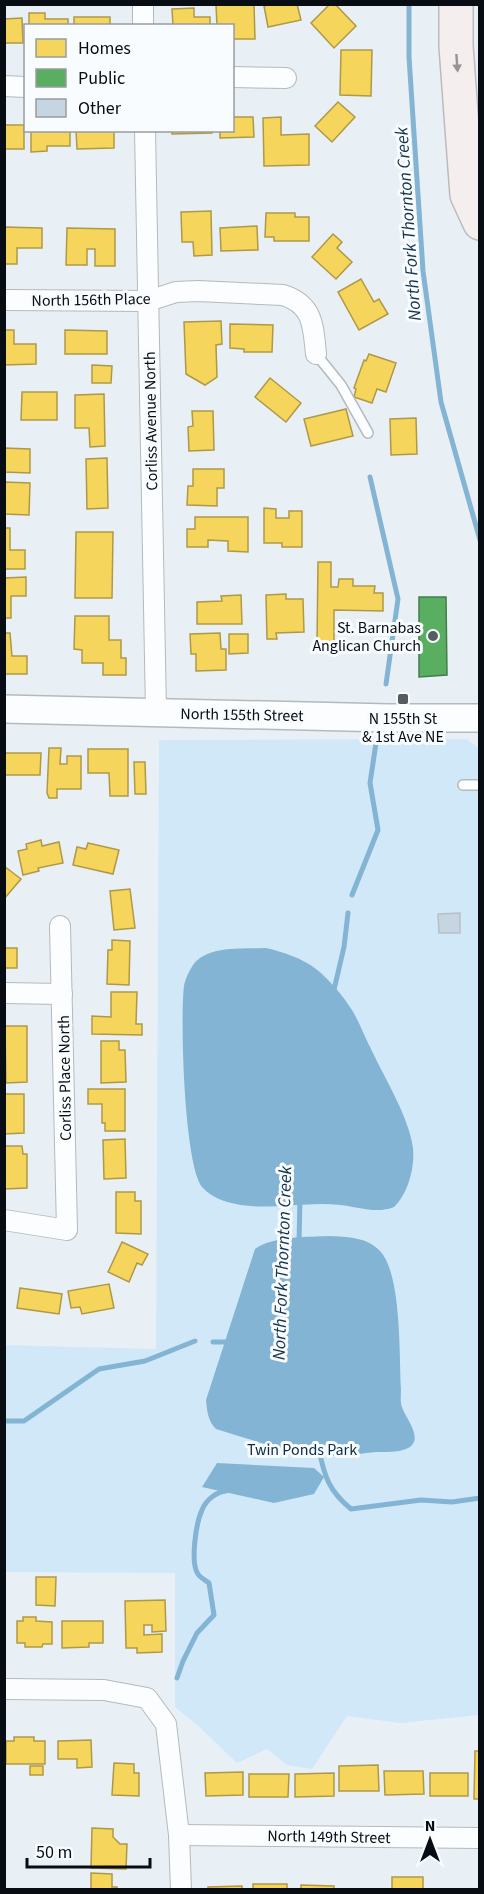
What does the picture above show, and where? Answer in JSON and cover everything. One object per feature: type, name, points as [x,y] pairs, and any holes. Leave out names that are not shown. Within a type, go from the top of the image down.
[{"type":"highway","points":[[456,4],[456,46],[467,195],[480,223]]},
{"type":"street","points":[[143,4],[143,24]]},
{"type":"street","points":[[234,76],[286,78]]},
{"type":"street","points":[[4,86],[24,87]]},
{"type":"street","name":"Corliss Avenue North","points":[[145,132],[156,712]]},
{"type":"street","name":"North 156th Place","points":[[4,300],[148,301],[176,292],[283,295],[293,298],[310,315],[316,354]]},
{"type":"street","name":"North 155th Street","points":[[4,709],[480,718]]},
{"type":"street","name":"Corliss Place North","points":[[4,1220],[68,1230],[60,926]]},
{"type":"street","points":[[4,993],[62,994]]},
{"type":"street","points":[[4,1689],[105,1690],[147,1698],[166,1724],[180,1835],[181,1890]]},
{"type":"street","name":"North 149th Street","points":[[180,1835],[480,1838]]},
{"type":"lane","points":[[316,354],[340,385],[368,433]]},
{"type":"lane","points":[[463,785],[480,784]]},
{"type":"green space","name":"Twin Ponds Park","points":[[467,739],[480,749],[479,1715],[400,1723],[347,1716],[312,1769],[287,1765],[267,1749],[237,1763],[175,1707],[175,1573],[5,1572],[5,1345],[156,1349],[159,740]]},
{"type":"water","points":[[266,948],[292,956],[316,969],[340,994],[358,1020],[402,1111],[411,1136],[413,1163],[410,1180],[394,1207],[374,1210],[327,1204],[249,1206],[223,1200],[203,1188],[191,1152],[185,1092],[183,1003],[187,976],[193,965],[207,954],[226,949]]},
{"type":"water","points":[[329,1236],[357,1239],[369,1243],[380,1251],[387,1262],[396,1296],[401,1403],[415,1436],[409,1448],[395,1452],[341,1456],[305,1453],[275,1447],[216,1429],[207,1412],[206,1400],[255,1249],[281,1239]]},
{"type":"water","points":[[217,1463],[314,1468],[324,1477],[314,1494],[274,1503],[202,1487]]},
{"type":"building: Homes","points":[[254,4],[255,39],[234,39],[234,24],[217,24],[216,5]]},
{"type":"building: Homes","points":[[297,4],[301,20],[268,27],[264,6]]},
{"type":"building: Homes","points":[[330,4],[335,4],[356,26],[334,48],[311,23]]},
{"type":"building: Homes","points":[[194,8],[194,17],[210,17],[210,24],[173,24],[172,9]]},
{"type":"building: Homes","points":[[29,13],[45,13],[45,19],[68,19],[68,24],[29,24]]},
{"type":"building: Homes","points":[[74,17],[110,17],[110,24],[74,24]]},
{"type":"building: Homes","points":[[22,18],[23,43],[4,43],[4,19]]},
{"type":"building: Homes","points":[[341,50],[372,50],[371,96],[340,95]]},
{"type":"building: Homes","points":[[338,102],[355,117],[332,142],[315,126]]},
{"type":"building: Homes","points":[[234,117],[253,117],[254,137],[220,138],[220,132],[234,132]]},
{"type":"building: Homes","points":[[281,117],[281,135],[309,134],[309,165],[264,166],[263,118]]},
{"type":"building: Homes","points":[[4,125],[24,125],[24,149],[4,149]]},
{"type":"building: Homes","points":[[31,132],[70,132],[70,146],[47,146],[47,151],[31,152]]},
{"type":"building: Homes","points":[[76,132],[114,132],[114,148],[77,149]]},
{"type":"building: Homes","points":[[172,132],[212,132],[212,133],[172,134]]},
{"type":"building: Homes","points":[[211,211],[212,255],[194,256],[193,242],[182,242],[181,212]]},
{"type":"building: Homes","points":[[266,213],[295,213],[295,217],[309,217],[309,241],[274,241],[274,237],[265,237]]},
{"type":"building: Homes","points":[[257,226],[258,250],[221,251],[220,228]]},
{"type":"building: Homes","points":[[4,227],[42,228],[42,248],[17,248],[17,264],[4,264]]},
{"type":"building: Homes","points":[[67,228],[115,229],[115,266],[95,266],[95,249],[87,249],[87,265],[66,265]]},
{"type":"building: Homes","points":[[333,234],[342,242],[337,248],[352,262],[336,279],[312,257]]},
{"type":"building: Homes","points":[[361,279],[374,302],[379,299],[388,314],[359,330],[338,292]]},
{"type":"building: Homes","points":[[221,321],[222,344],[216,345],[217,377],[205,385],[186,374],[184,322]]},
{"type":"building: Homes","points":[[230,324],[273,325],[272,352],[244,352],[244,349],[230,348]]},
{"type":"building: Homes","points":[[4,330],[14,330],[14,344],[36,344],[36,364],[4,365]]},
{"type":"building: Homes","points":[[65,330],[107,331],[107,354],[65,354]]},
{"type":"building: Homes","points":[[369,354],[396,363],[386,392],[377,389],[372,403],[354,397],[356,389],[354,388],[364,360],[366,361]]},
{"type":"building: Homes","points":[[92,365],[112,366],[111,383],[92,383]]},
{"type":"building: Homes","points":[[270,378],[301,403],[286,422],[255,397]]},
{"type":"building: Homes","points":[[22,392],[57,392],[57,420],[21,420]]},
{"type":"building: Homes","points":[[104,394],[105,446],[90,447],[89,428],[75,428],[75,395]]},
{"type":"building: Homes","points":[[346,409],[353,436],[311,446],[304,419]]},
{"type":"building: Homes","points":[[192,411],[213,411],[214,450],[189,451],[188,427],[193,426]]},
{"type":"building: Homes","points":[[416,418],[417,454],[391,455],[390,419]]},
{"type":"building: Homes","points":[[4,448],[30,449],[30,473],[4,472]]},
{"type":"building: Homes","points":[[107,458],[108,508],[87,509],[86,459]]},
{"type":"building: Homes","points":[[193,469],[224,469],[224,488],[217,488],[217,506],[187,505],[188,486],[193,486]]},
{"type":"building: Homes","points":[[4,482],[30,483],[29,515],[4,514]]},
{"type":"building: Homes","points":[[264,508],[276,509],[276,518],[289,518],[289,511],[302,511],[302,547],[282,547],[282,543],[264,543]]},
{"type":"building: Homes","points":[[195,517],[248,517],[248,552],[228,551],[228,541],[208,540],[208,547],[187,547],[187,529],[195,529]]},
{"type":"building: Homes","points":[[4,528],[10,528],[10,550],[25,550],[25,569],[4,569]]},
{"type":"building: Homes","points":[[76,532],[113,532],[112,598],[75,598]]},
{"type":"building: Homes","points":[[318,562],[331,562],[331,587],[338,587],[339,579],[353,579],[353,586],[375,586],[374,593],[383,593],[383,611],[334,610],[334,644],[317,644]]},
{"type":"building: Homes","points":[[26,577],[26,596],[11,596],[11,618],[4,618],[4,578]]},
{"type":"building: Homes","points":[[286,594],[286,599],[303,599],[304,632],[276,633],[277,639],[267,639],[266,595]]},
{"type":"building: Homes","points":[[241,595],[242,624],[197,624],[197,602],[222,601],[221,596]]},
{"type":"building: Homes","points":[[75,616],[109,616],[109,640],[121,640],[121,658],[126,658],[126,675],[103,675],[103,663],[82,663],[82,650],[74,649]]},
{"type":"building: Homes","points":[[4,633],[10,633],[12,656],[27,656],[27,674],[4,674]]},
{"type":"building: Homes","points":[[220,633],[221,649],[226,649],[226,670],[196,671],[196,654],[191,654],[190,634]]},
{"type":"building: Homes","points":[[229,634],[248,634],[248,653],[229,654]]},
{"type":"building: Homes","points":[[49,748],[61,748],[60,764],[67,764],[67,756],[81,756],[81,789],[57,789],[57,798],[49,798],[47,793]]},
{"type":"building: Homes","points":[[88,749],[128,749],[128,796],[110,796],[109,773],[88,773]]},
{"type":"building: Homes","points":[[4,753],[41,753],[40,775],[4,775]]},
{"type":"building: Homes","points":[[134,762],[145,762],[146,794],[135,794]]},
{"type":"building: Homes","points":[[41,840],[42,846],[59,842],[63,863],[38,868],[39,871],[23,875],[18,851],[27,849],[26,844]]},
{"type":"building: Homes","points":[[88,843],[119,850],[113,874],[73,865],[77,847],[86,849]]},
{"type":"building: Homes","points":[[4,866],[21,879],[4,899]]},
{"type":"building: Homes","points":[[130,889],[135,928],[114,930],[110,891]]},
{"type":"building: Homes","points":[[112,940],[130,941],[129,985],[107,984],[108,950],[112,950]]},
{"type":"building: Homes","points":[[4,948],[17,948],[17,968],[4,968]]},
{"type":"building: Homes","points":[[111,992],[137,992],[136,1024],[142,1024],[142,1035],[92,1034],[92,1016],[111,1017]]},
{"type":"building: Homes","points":[[5,1026],[27,1026],[27,1082],[6,1083]]},
{"type":"building: Homes","points":[[101,1041],[119,1041],[119,1050],[125,1050],[126,1082],[101,1083]]},
{"type":"building: Homes","points":[[88,1089],[125,1089],[125,1131],[105,1131],[105,1123],[102,1123],[102,1104],[88,1104]]},
{"type":"building: Homes","points":[[4,1094],[24,1094],[24,1133],[4,1134]]},
{"type":"building: Homes","points":[[125,1139],[126,1178],[104,1179],[103,1140]]},
{"type":"building: Homes","points":[[4,1146],[22,1146],[23,1154],[27,1154],[27,1188],[4,1189]]},
{"type":"building: Homes","points":[[116,1192],[135,1192],[135,1201],[141,1201],[141,1234],[116,1233]]},
{"type":"building: Homes","points":[[122,1242],[148,1254],[142,1265],[137,1263],[129,1282],[108,1272]]},
{"type":"building: Homes","points":[[109,1284],[114,1308],[82,1314],[80,1307],[71,1308],[68,1291]]},
{"type":"building: Homes","points":[[20,1288],[62,1294],[59,1314],[17,1308]]},
{"type":"building: Homes","points":[[36,1577],[56,1577],[55,1606],[36,1605]]},
{"type":"building: Homes","points":[[165,1600],[166,1631],[152,1632],[152,1625],[144,1625],[144,1635],[162,1634],[162,1652],[137,1653],[137,1648],[126,1648],[125,1601]]},
{"type":"building: Homes","points":[[23,1617],[36,1617],[36,1621],[52,1622],[52,1644],[43,1644],[42,1647],[25,1647],[25,1643],[17,1643],[17,1621],[23,1621]]},
{"type":"building: Homes","points":[[62,1621],[103,1621],[103,1643],[89,1643],[89,1647],[62,1648]]},
{"type":"building: Homes","points":[[14,1737],[34,1737],[34,1741],[45,1741],[45,1764],[6,1764],[6,1741],[14,1741]]},
{"type":"building: Homes","points":[[91,1740],[92,1767],[77,1768],[77,1759],[58,1759],[58,1741]]},
{"type":"building: Homes","points":[[475,1751],[480,1751],[480,1799],[474,1799]]},
{"type":"building: Homes","points":[[114,1763],[134,1764],[134,1773],[139,1773],[139,1796],[112,1795]]},
{"type":"building: Homes","points":[[378,1765],[379,1791],[339,1791],[339,1766]]},
{"type":"building: Homes","points":[[30,1766],[43,1766],[43,1775],[30,1775]]},
{"type":"building: Homes","points":[[384,1771],[423,1771],[424,1794],[385,1795]]},
{"type":"building: Homes","points":[[243,1772],[243,1795],[206,1796],[205,1773]]},
{"type":"building: Homes","points":[[334,1773],[334,1796],[295,1797],[295,1774]]},
{"type":"building: Homes","points":[[430,1773],[468,1773],[468,1796],[430,1796]]},
{"type":"building: Homes","points":[[249,1774],[289,1774],[288,1797],[249,1797]]},
{"type":"building: Homes","points":[[92,1828],[113,1829],[113,1837],[120,1844],[127,1844],[126,1869],[91,1868]]},
{"type":"building: Homes","points":[[91,1873],[112,1874],[112,1887],[117,1887],[117,1890],[91,1890]]},
{"type":"building: Homes","points":[[392,1877],[423,1877],[423,1890],[392,1890]]},
{"type":"building: Homes","points":[[253,1884],[287,1884],[287,1890],[253,1890]]},
{"type":"building: Homes","points":[[301,1885],[334,1886],[334,1890],[301,1890]]},
{"type":"building: Homes","points":[[242,1886],[242,1890],[208,1890],[208,1887]]},
{"type":"building: Public","name":"St. Barnabas Anglican Church","points":[[419,597],[446,597],[447,675],[419,677]]},
{"type":"building: Other","points":[[460,913],[460,933],[439,933],[438,914]]},
{"type":"waterway","name":"North Fork Thornton Creek","points":[[409,4],[409,57],[423,271],[441,402],[480,540]]},
{"type":"waterway","name":"North Fork Thornton Creek","points":[[370,477],[398,599],[386,684]]},
{"type":"waterway","name":"North Fork Thornton Creek","points":[[352,895],[378,830],[370,783],[376,743]]},
{"type":"waterway","name":"North Fork Thornton Creek","points":[[333,994],[344,947],[348,913]]},
{"type":"waterway","name":"North Fork Thornton Creek","points":[[299,1243],[300,1198]]},
{"type":"waterway","points":[[4,1421],[24,1421],[99,1369],[145,1361],[195,1341]]},
{"type":"waterway","points":[[213,1342],[229,1342]]},
{"type":"waterway","name":"North Fork Thornton Creek","points":[[319,1449],[329,1482],[337,1496],[351,1509],[421,1500],[452,1502],[480,1498]]},
{"type":"waterway","points":[[177,1678],[197,1633],[214,1615],[209,1583],[199,1575],[196,1569],[195,1543],[204,1506],[215,1495],[226,1491]]},
{"type":"place","name":"St. Barnabas Anglican Church","points":[[433,636]]},
{"type":"place","name":"N 155th St & 1st Ave NE","points":[[403,699]]}]
